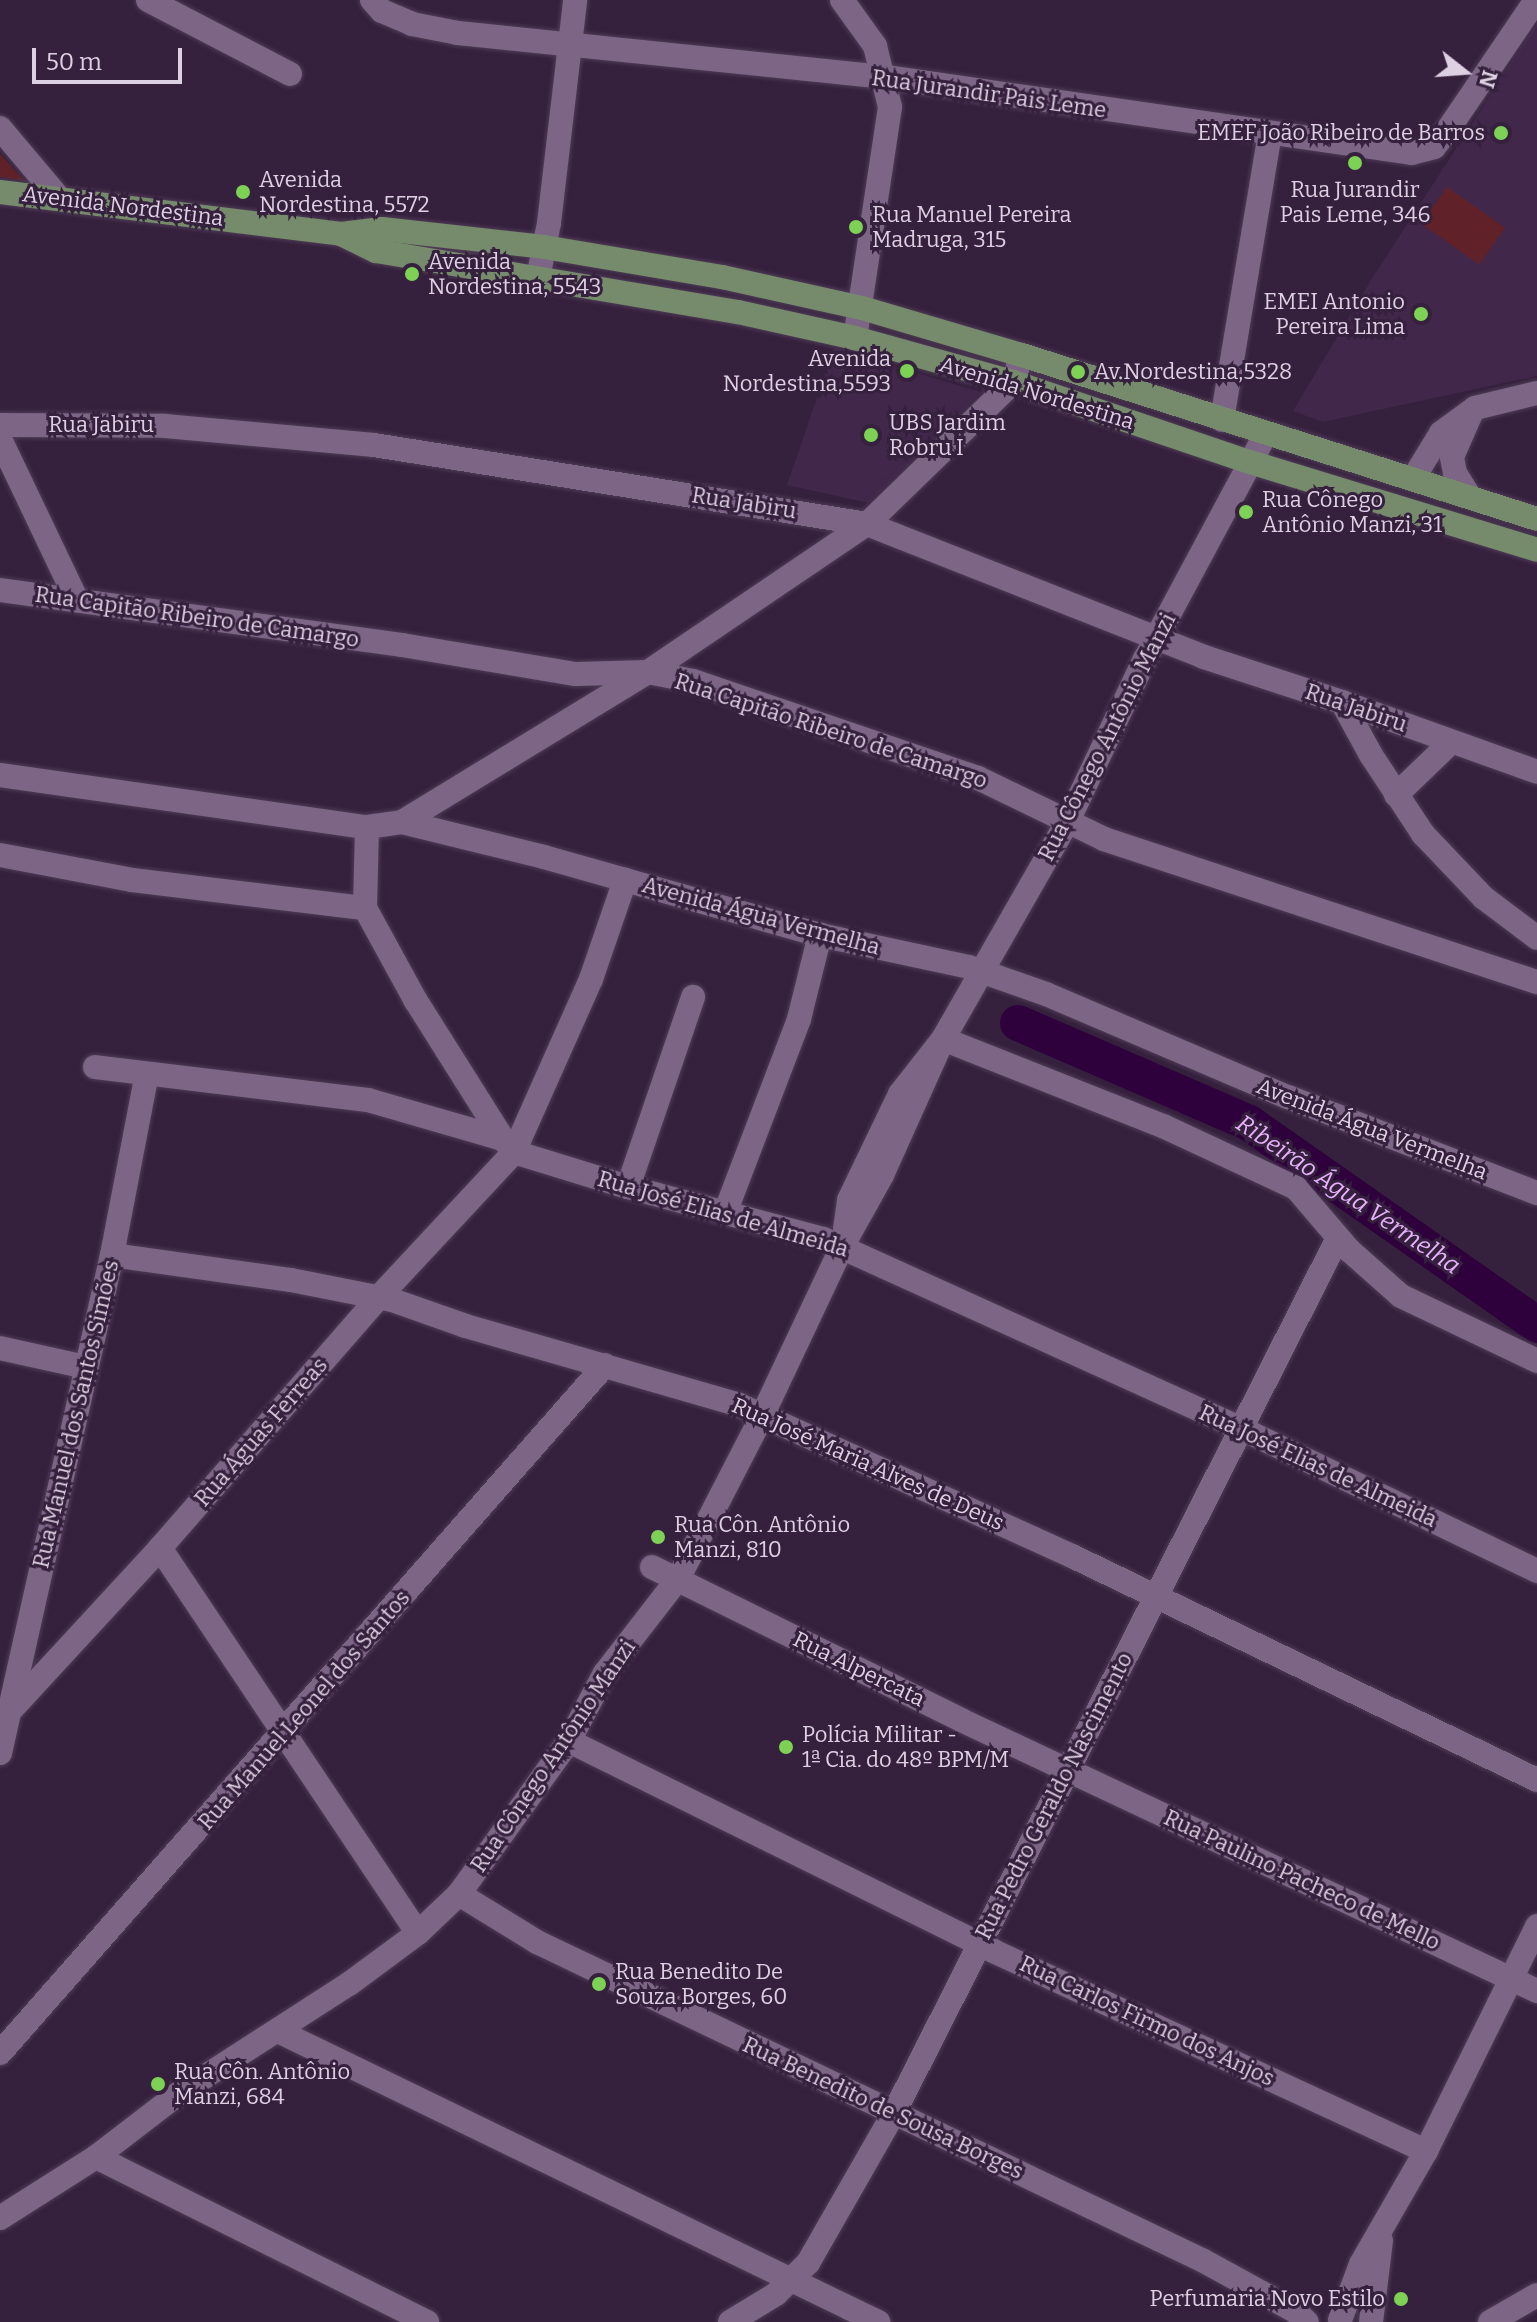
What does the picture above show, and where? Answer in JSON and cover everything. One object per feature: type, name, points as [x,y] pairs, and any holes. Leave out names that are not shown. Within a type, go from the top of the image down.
[{"type":"main road","name":"Avenida Nordestina","points":[[0,192],[341,234],[382,229],[544,247],[722,277],[862,308],[1022,355],[1537,519]]},
{"type":"main road","name":"Avenida Nordestina","points":[[341,234],[376,251],[738,312],[855,338],[1013,382],[1250,462],[1534,550]]},
{"type":"street","points":[[148,0],[290,74]]},
{"type":"street","name":"Rua Jurandir Pais Leme","points":[[372,0],[382,11],[412,24],[458,33],[886,77],[1412,153],[1427,150],[1447,131],[1536,0]]},
{"type":"street","points":[[538,278],[572,45],[575,0]]},
{"type":"street","points":[[842,0],[875,46],[886,77],[890,107],[862,308],[855,338]]},
{"type":"street","points":[[0,128],[59,198]]},
{"type":"street","points":[[1222,420],[1270,134]]},
{"type":"street","points":[[402,822],[648,672],[867,524],[1013,382],[1022,355]]},
{"type":"street","points":[[1413,479],[1441,433],[1475,408],[1537,393]]},
{"type":"street","points":[[1470,497],[1455,473],[1452,457],[1463,427],[1475,408]]},
{"type":"street","name":"Rua Jabiru","points":[[0,425],[165,426],[374,445],[867,524],[1155,639],[1537,772]]},
{"type":"street","name":"Rua Cônego Antônio Manzi","points":[[0,2218],[96,2157],[178,2094],[280,2032],[418,1933],[459,1894],[569,1741],[605,1673],[678,1579],[763,1414],[842,1247],[849,1200],[900,1094],[943,1039],[1068,821],[1155,639],[1266,433]]},
{"type":"street","points":[[0,439],[76,598]]},
{"type":"street","name":"Rua Capitão Ribeiro de Camargo","points":[[0,590],[402,645],[576,674],[648,672],[716,688],[949,768],[1021,797],[1104,839],[1537,982]]},
{"type":"street","points":[[1342,702],[1396,795],[1423,834],[1484,898],[1537,938]]},
{"type":"street","points":[[1396,795],[1451,742]]},
{"type":"street","name":"Avenida Água Vermelha","points":[[0,775],[367,827],[402,822],[820,935],[982,971],[1046,994],[1288,1097],[1537,1193]]},
{"type":"street","points":[[367,827],[365,908],[416,1001],[508,1145]]},
{"type":"street","points":[[0,855],[132,880],[365,908]]},
{"type":"street","name":"Rua Águas Ferreas","points":[[8,1713],[160,1548],[508,1145],[591,979],[625,880]]},
{"type":"street","points":[[725,1213],[799,1019],[820,935]]},
{"type":"street","points":[[628,1187],[693,997]]},
{"type":"street","points":[[943,1039],[1163,1126],[1296,1188],[1338,1238],[1401,1296],[1537,1361]]},
{"type":"street","name":"Rua José Elias de Almeida","points":[[95,1067],[368,1100],[628,1187],[842,1247],[1240,1428],[1537,1571]]},
{"type":"street","name":"Rua Manuel dos Santos Simões","points":[[0,1753],[112,1255],[147,1074]]},
{"type":"street","name":"Rua Pedro Geraldo Nascimento","points":[[730,2322],[758,2307],[808,2263],[894,2113],[1338,1238]]},
{"type":"street","name":"Rua José Maria Alves de Deus","points":[[112,1255],[291,1280],[378,1298],[763,1414],[1154,1596],[1537,1780]]},
{"type":"street","points":[[0,1348],[86,1367]]},
{"type":"street","name":"Rua Manuel Leonel dos Santos","points":[[0,2053],[605,1365]]},
{"type":"street","points":[[160,1548],[418,1933]]},
{"type":"street","name":"Rua Alpercata","points":[[652,1567],[1067,1770]]},
{"type":"street","name":"Rua Carlos Firmo dos Anjos","points":[[569,1741],[979,1943],[1426,2151]]},
{"type":"street","name":"Rua Paulino Pacheco de Mello","points":[[1067,1770],[1537,1991]]},
{"type":"street","name":"Rua Benedito de Sousa Borges","points":[[459,1894],[537,1942],[1202,2260],[1295,2311],[1307,2322]]},
{"type":"street","points":[[1343,2321],[1361,2264],[1426,2151],[1537,1926]]},
{"type":"street","points":[[280,2032],[878,2322]]},
{"type":"street","points":[[96,2157],[427,2322]]},
{"type":"street","points":[[1371,2322],[1382,2230]]},
{"type":"street","points":[[1490,2322],[1537,2295]]},
{"type":"shaded area","points":[[1537,23],[1537,376],[1323,422],[1293,411],[1371,280]]},
{"type":"shaded area","points":[[0,154],[25,181],[0,177]]},
{"type":"shaded area","points":[[1447,187],[1505,228],[1479,265],[1421,224]]},
{"type":"shaded area","name":"UBS Jardim Robru I","points":[[834,348],[981,392],[868,503],[787,485]]},
{"type":"waterway","name":"Ribeirão Água Vermelha","points":[[1018,1023],[1249,1123],[1537,1325]]},
{"type":"place","name":"EMEF João Ribeiro de Barros","points":[[1501,133]]},
{"type":"place","name":"Rua Jurandir Pais Leme, 346","points":[[1355,163]]},
{"type":"place","name":"Avenida Nordestina, 5572","points":[[243,192]]},
{"type":"place","name":"Rua Manuel Pereira Madruga, 315","points":[[856,227]]},
{"type":"place","name":"Avenida Nordestina, 5543","points":[[412,274]]},
{"type":"place","name":"EMEI Antonio Pereira Lima","points":[[1421,314]]},
{"type":"place","name":"Avenida Nordestina,5593","points":[[907,371]]},
{"type":"place","name":"Av.Nordestina,5328","points":[[1078,372]]},
{"type":"place","name":"UBS Jardim Robru I","points":[[871,435]]},
{"type":"place","name":"Rua Cônego Antônio Manzi, 31","points":[[1246,512]]},
{"type":"place","name":"Rua Côn. Antônio Manzi, 810","points":[[658,1537]]},
{"type":"place","name":"Polícia Militar - 1ª Cia. do 48º BPM/M","points":[[786,1747]]},
{"type":"place","name":"Rua Benedito De Souza Borges, 60","points":[[599,1984]]},
{"type":"place","name":"Rua Côn. Antônio Manzi, 684","points":[[158,2084]]},
{"type":"place","name":"Perfumaria Novo Estilo","points":[[1401,2299]]}]
